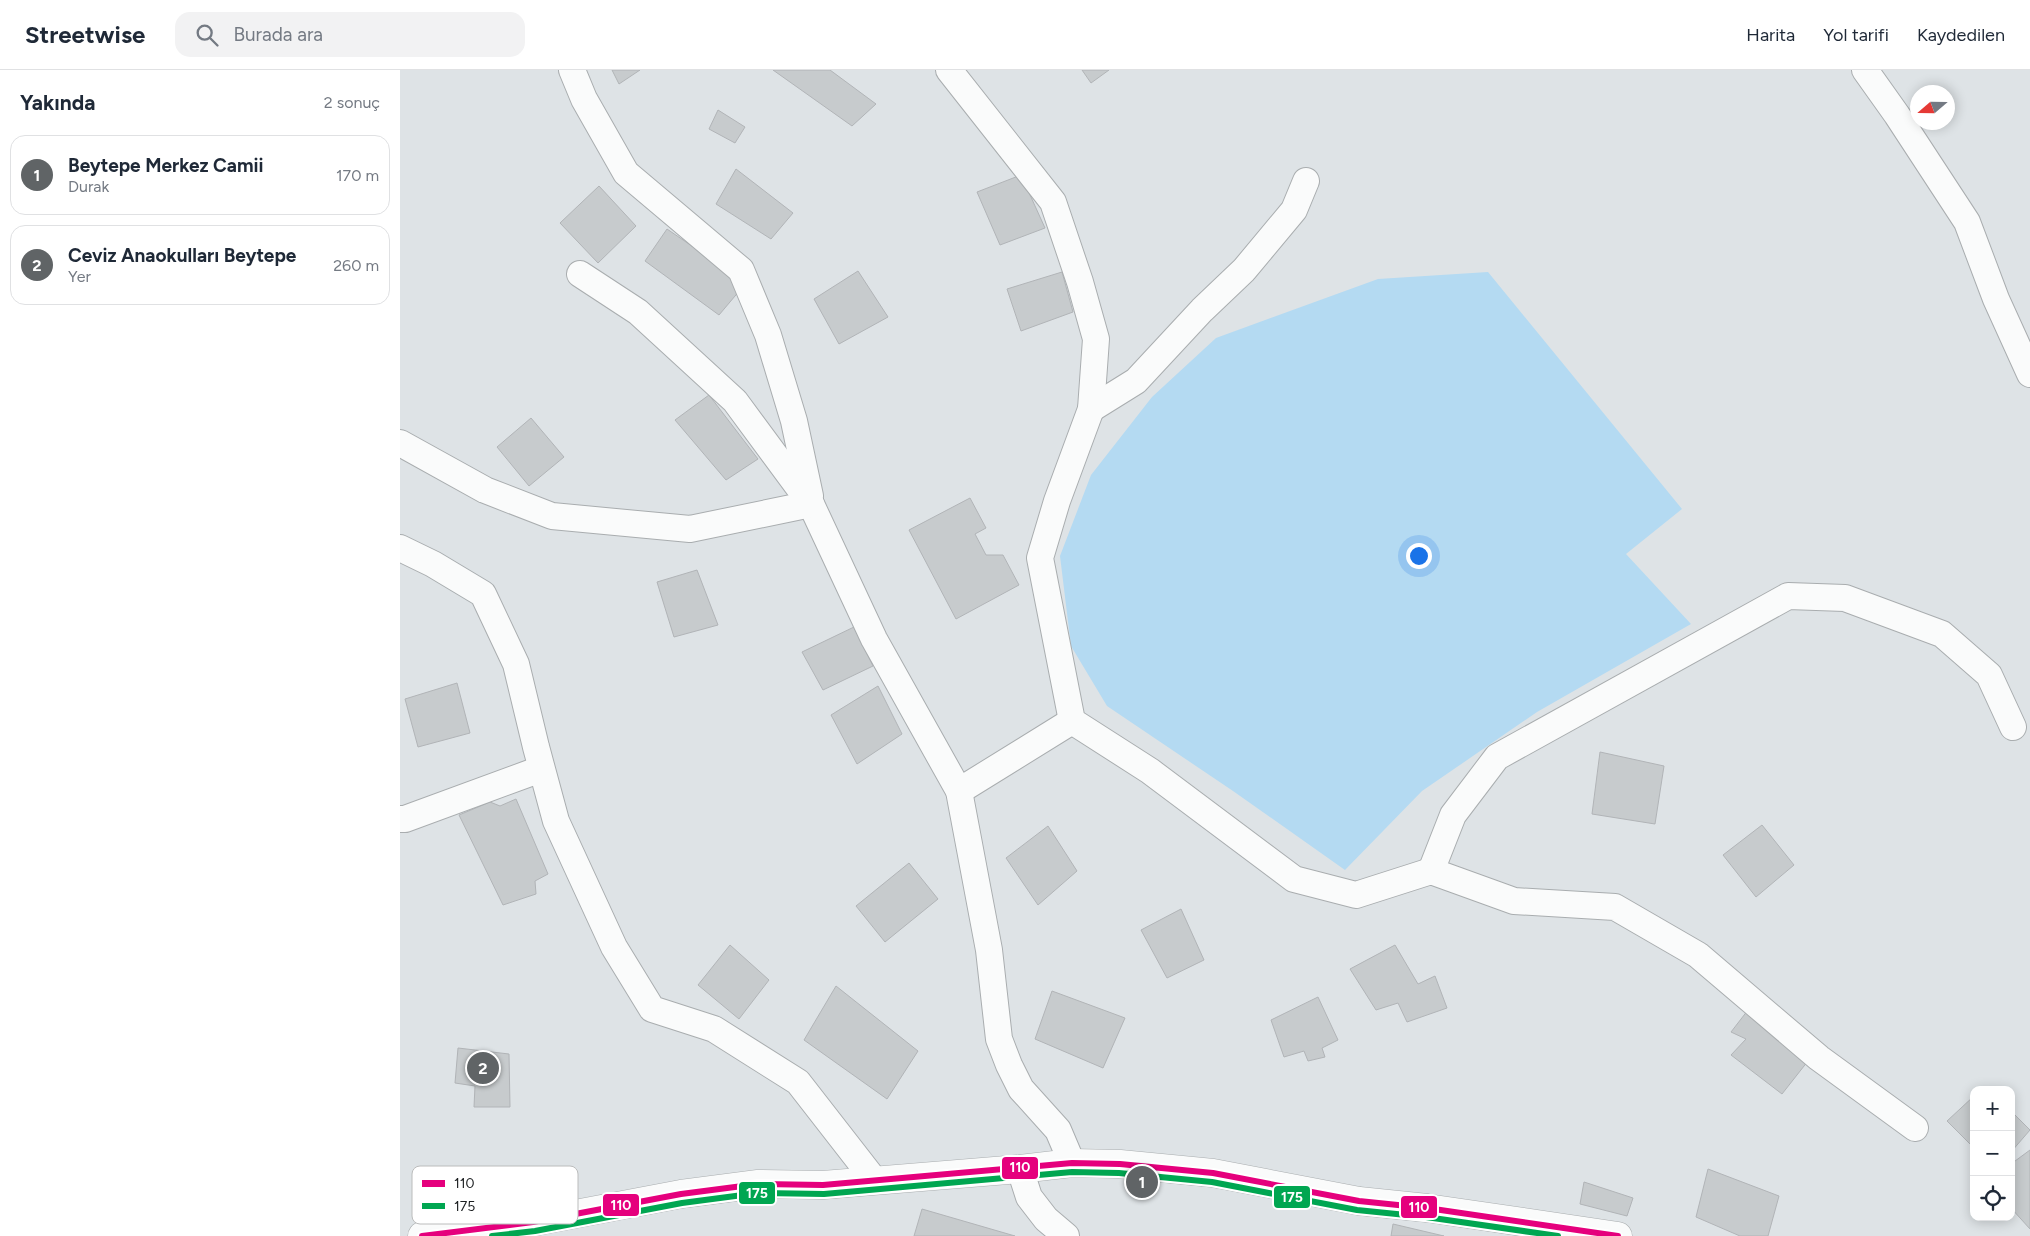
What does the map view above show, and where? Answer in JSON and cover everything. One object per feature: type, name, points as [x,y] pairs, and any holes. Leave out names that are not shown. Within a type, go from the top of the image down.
[{"type":"street","points":[[572,70],[584,99],[626,173],[741,270],[768,334],[794,421],[811,504]]},
{"type":"street","points":[[948,70],[1053,202],[1080,282],[1096,339],[1091,408],[1057,501],[1040,558],[1072,721],[1150,771],[1294,879],[1356,895],[1431,871],[1514,901],[1615,907],[1698,955],[1819,1058],[1915,1128]]},
{"type":"street","points":[[1865,70],[1967,222],[1996,299],[2030,374]]},
{"type":"street","points":[[1091,408],[1136,381],[1202,310],[1244,270],[1294,210],[1306,182]]},
{"type":"street","points":[[580,274],[638,312],[735,400],[811,504],[874,639],[958,791],[989,950],[999,1039],[1021,1089],[1058,1130],[1072,1163]]},
{"type":"street","points":[[400,443],[485,490],[552,516],[690,529],[811,504]]},
{"type":"street","points":[[400,548],[432,564],[482,594],[516,664],[556,821],[614,947],[652,1009],[714,1029],[798,1082],[875,1181]]},
{"type":"street","points":[[1431,871],[1453,815],[1497,757],[1788,596],[1845,598],[1942,634],[1989,675],[2013,727]]},
{"type":"street","points":[[958,791],[1072,721]]},
{"type":"street","points":[[400,819],[405,819],[542,769]]},
{"type":"street","points":[[578,1213],[681,1194],[758,1184],[823,1185],[1072,1163],[1120,1164],[1213,1173],[1359,1201],[1427,1208],[1618,1236]]},
{"type":"street","points":[[1020,1169],[1029,1196],[1046,1219],[1066,1236]]},
{"type":"street","points":[[422,1236],[517,1224]]},
{"type":"shaded area","points":[[1488,272],[1682,509],[1626,554],[1691,624],[1537,712],[1422,791],[1345,870],[1233,791],[1107,706],[1071,646],[1060,556],[1091,475],[1152,397],[1216,338],[1378,279]]},
{"type":"building","points":[[612,70],[640,70],[619,84]]},
{"type":"building","points":[[773,70],[830,70],[876,104],[852,126]]},
{"type":"building","points":[[1082,70],[1109,70],[1091,83]]},
{"type":"building","points":[[718,110],[745,127],[735,143],[709,129]]},
{"type":"building","points":[[736,169],[793,213],[771,239],[716,204]]},
{"type":"building","points":[[1021,175],[1045,228],[1000,245],[977,192]]},
{"type":"building","points":[[599,186],[636,226],[598,263],[560,223]]},
{"type":"building","points":[[667,229],[746,283],[719,315],[645,261]]},
{"type":"building","points":[[858,271],[888,317],[839,344],[814,299]]},
{"type":"building","points":[[1062,272],[1073,312],[1021,331],[1007,289]]},
{"type":"building","points":[[709,395],[758,459],[726,480],[675,420]]},
{"type":"building","points":[[531,418],[564,457],[529,486],[497,447]]},
{"type":"building","points":[[970,498],[986,528],[975,534],[986,555],[1003,555],[1019,585],[956,619],[909,530]]},
{"type":"building","points":[[697,570],[718,625],[674,637],[657,582]]},
{"type":"building","points":[[854,627],[873,666],[823,690],[802,652]]},
{"type":"building","points":[[457,683],[470,733],[418,747],[405,699]]},
{"type":"building","points":[[878,686],[902,734],[857,764],[831,715]]},
{"type":"building","points":[[1600,752],[1664,766],[1655,824],[1592,814]]},
{"type":"building","points":[[516,799],[548,874],[535,881],[536,894],[503,905],[459,815],[490,802],[500,806]]},
{"type":"building","points":[[1762,825],[1794,865],[1756,897],[1723,855]]},
{"type":"building","points":[[1048,826],[1077,871],[1038,905],[1006,858]]},
{"type":"building","points":[[909,863],[938,899],[885,942],[856,906]]},
{"type":"building","points":[[1181,909],[1204,960],[1167,978],[1141,930]]},
{"type":"building","points":[[730,945],[769,980],[739,1019],[698,985]]},
{"type":"building","points":[[1395,945],[1418,984],[1435,976],[1447,1008],[1407,1022],[1398,1003],[1376,1010],[1350,969]]},
{"type":"building","points":[[836,986],[918,1051],[887,1099],[804,1040]]},
{"type":"building","points":[[1052,991],[1125,1018],[1103,1068],[1035,1039]]},
{"type":"building","points":[[1318,997],[1338,1040],[1322,1048],[1325,1057],[1308,1061],[1304,1051],[1284,1057],[1271,1020]]},
{"type":"building","points":[[1748,1010],[1808,1061],[1782,1094],[1731,1055],[1746,1039],[1731,1032]]},
{"type":"building","points":[[458,1048],[509,1054],[510,1107],[474,1107],[475,1086],[455,1083]]},
{"type":"building","points":[[1970,1100],[1970,1144],[1947,1121]]},
{"type":"building","points":[[2015,1115],[2030,1130],[2015,1147]]},
{"type":"building","points":[[2030,1150],[2030,1229],[2015,1212],[2015,1161]]},
{"type":"building","points":[[1708,1169],[1779,1196],[1768,1236],[1740,1236],[1696,1217]]},
{"type":"building","points":[[1584,1182],[1633,1198],[1627,1216],[1580,1204]]},
{"type":"building","points":[[922,1209],[1015,1236],[914,1236]]},
{"type":"building","points":[[1393,1224],[1444,1236],[1391,1236]]},
{"type":"transit line","name":"110","points":[[578,1213],[681,1194],[758,1184],[823,1185],[1072,1163],[1120,1164],[1213,1173],[1359,1201],[1427,1208],[1618,1236]]},
{"type":"transit line","name":"175","points":[[578,1223],[682,1203],[758,1193],[824,1194],[1072,1172],[1119,1173],[1212,1182],[1357,1210],[1426,1217],[1558,1236]]},
{"type":"transit line","name":"110","points":[[422,1236],[517,1224]]},
{"type":"transit line","name":"175","points":[[492,1236],[572,1224]]},
{"type":"place","name":"Ceviz Anaokulları Beytepe","points":[[483,1068]]},
{"type":"place","name":"Beytepe Merkez Camii","points":[[1142,1182]]}]
